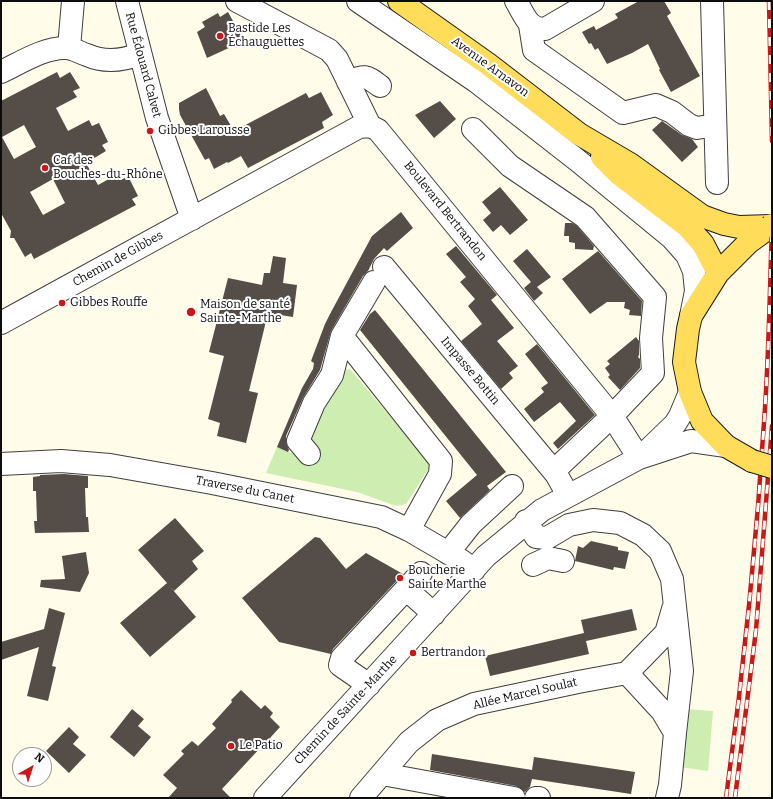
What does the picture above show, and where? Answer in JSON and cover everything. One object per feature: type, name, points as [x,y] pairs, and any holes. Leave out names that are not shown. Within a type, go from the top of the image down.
[{"type":"main road","name":"Avenue Arnavon","points":[[399,1],[488,64],[579,134],[630,164],[702,216],[724,224],[744,234],[771,225]]},
{"type":"main road","name":"Avenue Arnavon","points":[[579,134],[619,174],[687,226],[703,244],[718,273]]},
{"type":"main road","points":[[744,234],[691,316],[684,362],[690,392],[702,421],[726,446],[762,464]]},
{"type":"street","points":[[69,48],[73,1]]},
{"type":"street","name":"Rue Édouard Calvet","points":[[127,1],[157,118],[192,219]]},
{"type":"street","points":[[192,219],[359,127],[370,126],[337,59],[329,50],[237,1]]},
{"type":"street","points":[[358,1],[477,82],[578,160],[672,238],[687,255],[694,271],[696,291],[691,316]]},
{"type":"street","points":[[516,1],[530,25],[534,50],[623,113],[656,105],[672,112],[689,125],[697,128],[715,125]]},
{"type":"street","points":[[530,25],[538,29],[545,29],[593,1]]},
{"type":"street","points":[[712,1],[717,183]]},
{"type":"street","points":[[1,72],[47,51],[58,48],[69,48],[92,57],[109,61],[128,58],[140,54]]},
{"type":"street","points":[[348,82],[361,77],[368,77],[380,86]]},
{"type":"street","name":"Boulevard Bertrandon","points":[[370,126],[378,130],[612,416],[639,458]]},
{"type":"street","points":[[473,129],[510,166],[585,217],[655,297],[651,338],[653,373],[612,416],[558,466],[556,474],[568,495]]},
{"type":"street","points":[[578,160],[619,174],[702,216]]},
{"type":"street","name":"Chemin de Gibbes","points":[[1,323],[192,219]]},
{"type":"street","name":"Impasse Bottin","points":[[342,336],[379,275],[556,474]]},
{"type":"street","points":[[309,454],[298,441],[314,403],[332,375],[342,336]]},
{"type":"street","points":[[342,336],[441,461],[440,474],[409,530]]},
{"type":"street","name":"Chemin de Sainte-Marthe","points":[[639,458],[675,424],[690,392]]},
{"type":"street","name":"Chemin de Sainte-Marthe","points":[[265,798],[486,556],[531,529],[542,510],[639,458],[691,441],[726,446]]},
{"type":"street","name":"Traverse du Canet","points":[[1,464],[61,461],[110,465],[212,483],[381,518],[409,530],[462,561],[474,570]]},
{"type":"street","points":[[448,553],[471,524],[512,486]]},
{"type":"street","points":[[531,529],[547,538],[569,525],[592,520],[620,523],[643,535],[660,551],[672,579],[682,671],[670,785],[667,798]]},
{"type":"street","points":[[531,529],[548,562]]},
{"type":"street","points":[[369,685],[340,665],[342,658],[414,582],[434,614]]},
{"type":"street","points":[[674,603],[666,633],[627,673],[662,711],[676,732]]},
{"type":"street","name":"Allée Marcel Soulat","points":[[361,798],[409,742],[437,720],[474,704],[627,673]]},
{"type":"street","points":[[382,774],[514,798]]},
{"type":"green space","points":[[350,369],[431,465],[406,504],[396,506],[357,492],[266,473],[277,447],[312,461],[310,438],[344,370]]},
{"type":"green space","points":[[686,709],[713,711],[708,771],[680,767]]},
{"type":"building","points":[[639,1],[664,1],[671,13],[667,16],[700,76],[671,92],[659,70],[660,69],[648,44],[607,64],[598,48],[595,50],[591,43],[589,44],[582,32],[594,26],[596,30],[618,18],[615,14]]},
{"type":"building","name":"Bastide Les Échauguettes","points":[[228,12],[244,41],[207,58],[197,32],[205,27],[202,22],[218,13],[220,17]]},
{"type":"building","name":"Caf des Bouches-du-Rhône","points":[[57,72],[60,78],[70,72],[80,88],[73,91],[77,97],[56,108],[68,131],[89,120],[92,126],[99,123],[108,142],[102,145],[106,151],[86,163],[98,185],[118,174],[121,180],[128,176],[138,196],[132,199],[136,205],[34,259],[31,253],[25,257],[14,238],[10,238],[11,231],[1,213],[1,101]],"holes":[[[24,125],[36,147],[14,159],[2,137]],[[53,179],[65,203],[43,215],[30,192]]]},
{"type":"building","points":[[206,88],[220,116],[224,114],[234,131],[306,93],[309,98],[321,92],[333,115],[322,122],[324,128],[248,168],[241,156],[214,169],[209,158],[205,160],[180,115],[179,109],[179,103]]},
{"type":"building","points":[[440,101],[456,119],[434,138],[415,115]]},
{"type":"building","points":[[662,121],[682,135],[692,139],[698,147],[682,162],[652,130]]},
{"type":"building","points":[[500,187],[528,220],[510,235],[501,225],[493,232],[483,220],[491,213],[482,202]]},
{"type":"building","points":[[401,212],[413,228],[387,251],[384,248],[374,259],[368,271],[363,276],[331,331],[320,370],[303,398],[286,436],[286,442],[289,450],[288,452],[277,447],[302,388],[313,369],[314,363],[311,361],[330,314],[372,236]]},
{"type":"building","points":[[565,223],[572,223],[577,226],[594,246],[593,250],[575,249],[575,243],[569,242],[569,236],[564,236]]},
{"type":"building","points":[[456,246],[497,295],[491,300],[514,328],[497,341],[518,366],[509,373],[513,378],[501,389],[461,341],[482,324],[468,306],[475,299],[460,282],[466,277],[446,254]]},
{"type":"building","points":[[527,249],[551,277],[537,287],[543,293],[534,301],[524,288],[531,282],[513,261]]},
{"type":"building","points":[[598,251],[642,301],[641,316],[629,315],[630,310],[624,308],[625,302],[607,302],[590,314],[562,279]]},
{"type":"building","points":[[273,256],[286,258],[283,283],[297,285],[293,317],[268,313],[249,391],[258,393],[246,443],[217,436],[220,423],[208,419],[224,356],[209,352],[228,278],[262,285],[264,273],[270,273]]},
{"type":"building","points":[[375,310],[506,472],[487,486],[490,490],[460,518],[446,501],[477,475],[360,330],[370,314]]},
{"type":"building","points":[[636,337],[639,341],[638,357],[640,359],[640,368],[620,390],[608,377],[610,375],[605,368],[610,364],[607,361]]},
{"type":"building","points":[[537,344],[595,415],[558,449],[553,443],[576,421],[560,402],[534,422],[524,409],[544,392],[541,388],[548,383],[525,354]]},
{"type":"building","points":[[64,474],[88,476],[88,488],[85,488],[86,517],[88,517],[89,532],[35,533],[34,521],[37,521],[36,491],[33,491],[33,477],[40,475]]},
{"type":"building","points":[[175,518],[204,551],[192,561],[198,569],[174,591],[138,550]]},
{"type":"building","points":[[315,537],[320,538],[346,569],[366,553],[403,574],[333,649],[331,654],[279,642],[242,598]]},
{"type":"building","points":[[591,541],[618,547],[618,550],[629,552],[625,569],[614,567],[613,570],[575,561],[578,546],[583,548]]},
{"type":"building","points":[[86,552],[89,573],[80,592],[40,587],[41,580],[65,579],[62,556]]},
{"type":"building","points":[[167,583],[196,617],[150,657],[120,623]]},
{"type":"building","points":[[49,608],[65,613],[52,666],[56,667],[48,701],[27,696],[39,647],[1,660],[1,642],[44,629]]},
{"type":"building","points":[[632,609],[637,630],[586,641],[589,654],[490,676],[485,656],[584,633],[581,620]]},
{"type":"building","name":"Le Patio","points":[[241,690],[261,709],[265,705],[273,713],[270,717],[280,727],[270,738],[275,742],[267,751],[262,746],[222,789],[231,798],[168,798],[177,788],[163,775],[184,754],[181,751],[192,741],[198,746],[216,728],[212,724]]},
{"type":"building","points":[[132,709],[144,719],[138,726],[151,737],[134,757],[110,737]]},
{"type":"building","points":[[69,727],[79,737],[73,744],[86,755],[69,773],[52,757],[52,747],[50,747]]},
{"type":"building","points":[[432,754],[532,770],[534,757],[635,772],[631,794],[532,779],[530,787],[525,792],[516,786],[430,770]]},
{"type":"railway","points":[[769,1],[772,141]]},
{"type":"railway","points":[[726,798],[744,652],[762,457],[772,224]]},
{"type":"railway","points":[[735,798],[756,630],[772,426]]},
{"type":"place","name":"Bastide Les Échauguettes","points":[[220,36]]},
{"type":"place","name":"Gibbes Larousse","points":[[150,131]]},
{"type":"place","name":"Caf des Bouches-du-Rhône","points":[[45,168]]},
{"type":"place","name":"Gibbes Rouffe","points":[[62,303]]},
{"type":"place","name":"Maison de santé Sainte-Marthe","points":[[191,312]]},
{"type":"place","name":"Boucherie Sainte Marthe","points":[[400,578]]},
{"type":"place","name":"Bertrandon","points":[[413,653]]},
{"type":"place","name":"Le Patio","points":[[231,746]]}]
